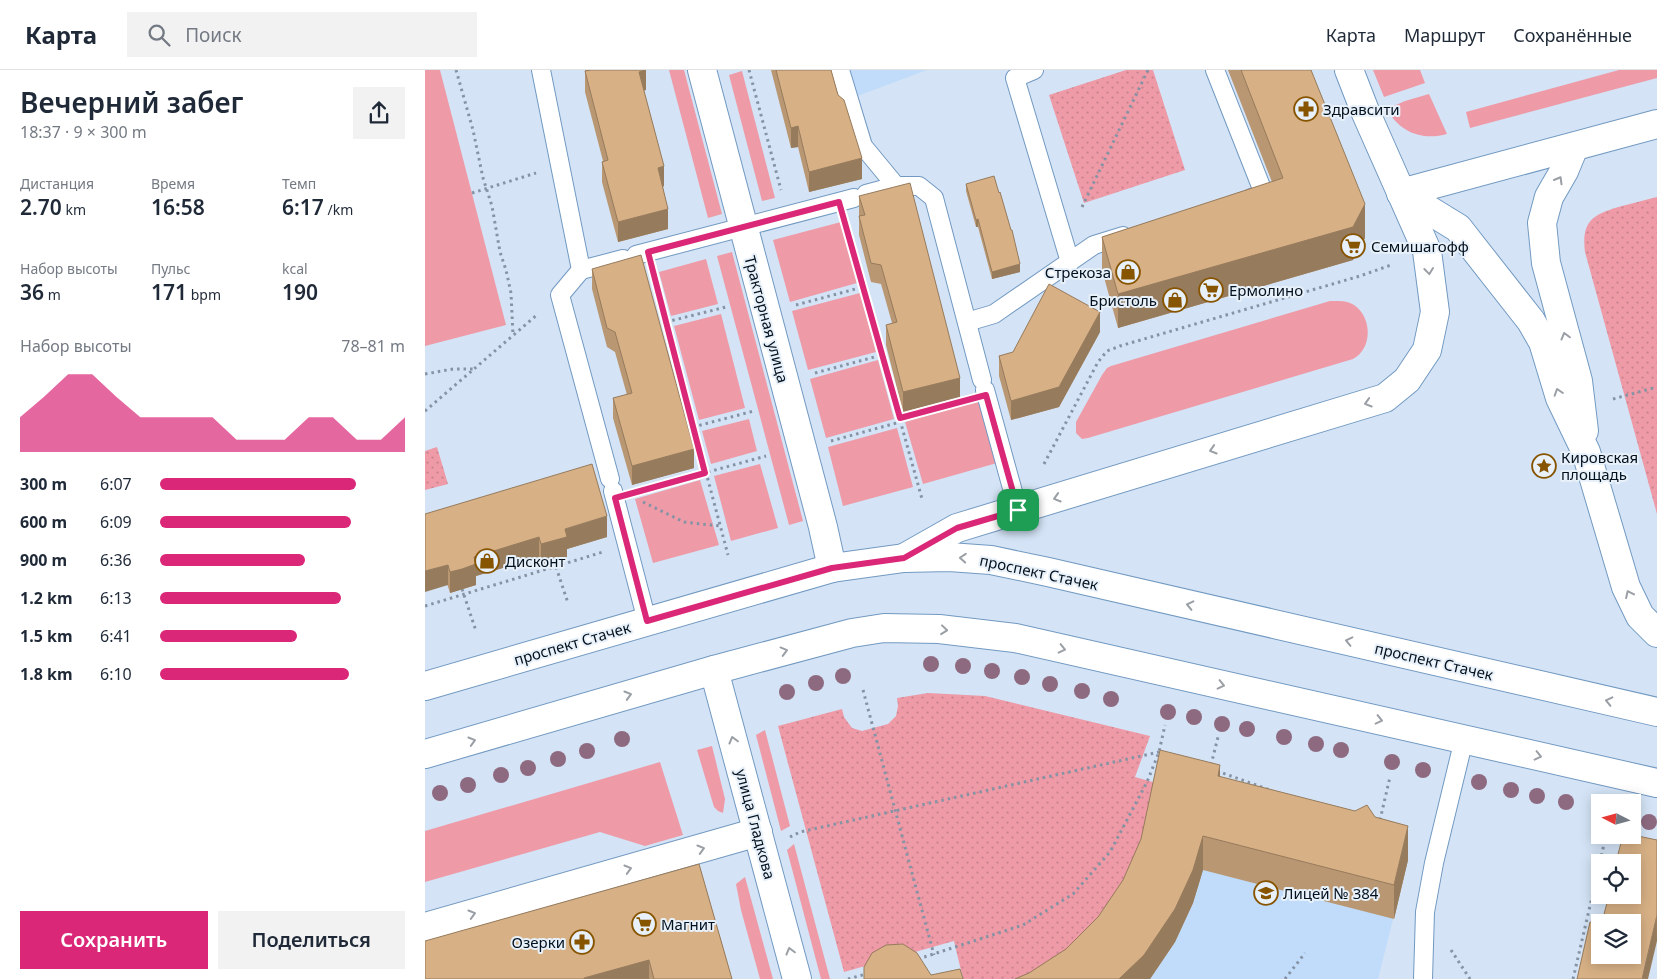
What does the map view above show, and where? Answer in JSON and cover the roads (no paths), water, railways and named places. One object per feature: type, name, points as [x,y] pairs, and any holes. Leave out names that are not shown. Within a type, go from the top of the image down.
[{"type":"street","name":"Тракторная улица","points":[[702,70],[823,527],[832,568]]},
{"type":"street","points":[[904,558],[957,528],[1385,398],[1407,380],[1427,350],[1435,312],[1427,251],[1365,111],[1349,70]]},
{"type":"street","points":[[1401,193],[1657,124]]},
{"type":"street","points":[[1574,147],[1564,171],[1549,197],[1542,223],[1546,263],[1578,381],[1586,452]]},
{"type":"street","points":[[1401,193],[1458,228],[1531,320],[1543,342],[1560,398],[1586,452],[1626,587],[1640,616],[1657,633]]},
{"type":"street","name":"проспект Стачек","points":[[425,686],[832,568],[904,558],[949,557],[991,560],[1657,712]]},
{"type":"street","points":[[425,754],[714,670],[852,633],[884,628],[939,629],[1015,638],[1657,783]]},
{"type":"street","name":"улица Гладкова","points":[[714,670],[770,836],[797,979]]},
{"type":"street","points":[[425,927],[770,836]]},
{"type":"lane","points":[[541,70],[581,270]]},
{"type":"lane","points":[[840,70],[863,146],[896,186]]},
{"type":"lane","points":[[1034,70],[1015,78],[1070,262]]},
{"type":"lane","points":[[1215,70],[1264,194],[1236,202]]},
{"type":"lane","points":[[647,621],[627,545],[614,485],[560,294],[581,270],[896,186],[919,186],[934,198],[1018,510]]},
{"type":"lane","points":[[967,322],[994,314],[1094,245],[1136,232]]},
{"type":"lane","points":[[587,469],[614,485]]},
{"type":"lane","points":[[1423,979],[1425,912],[1434,863],[1464,739]]},
{"type":"place","name":"Здравсити","points":[[1306,109]]},
{"type":"place","name":"Семишагофф","points":[[1353,246]]},
{"type":"place","name":"Стрекоза","points":[[1128,272]]},
{"type":"place","name":"Ермолино","points":[[1211,290]]},
{"type":"place","name":"Бристоль","points":[[1175,300]]},
{"type":"place","name":"Кировская площадь","points":[[1544,466]]},
{"type":"place","name":"Дисконт","points":[[487,561]]},
{"type":"place","name":"Лицей № 384","points":[[1266,893]]},
{"type":"place","name":"Магнит","points":[[644,924]]},
{"type":"place","name":"Озерки","points":[[582,942]]}]
